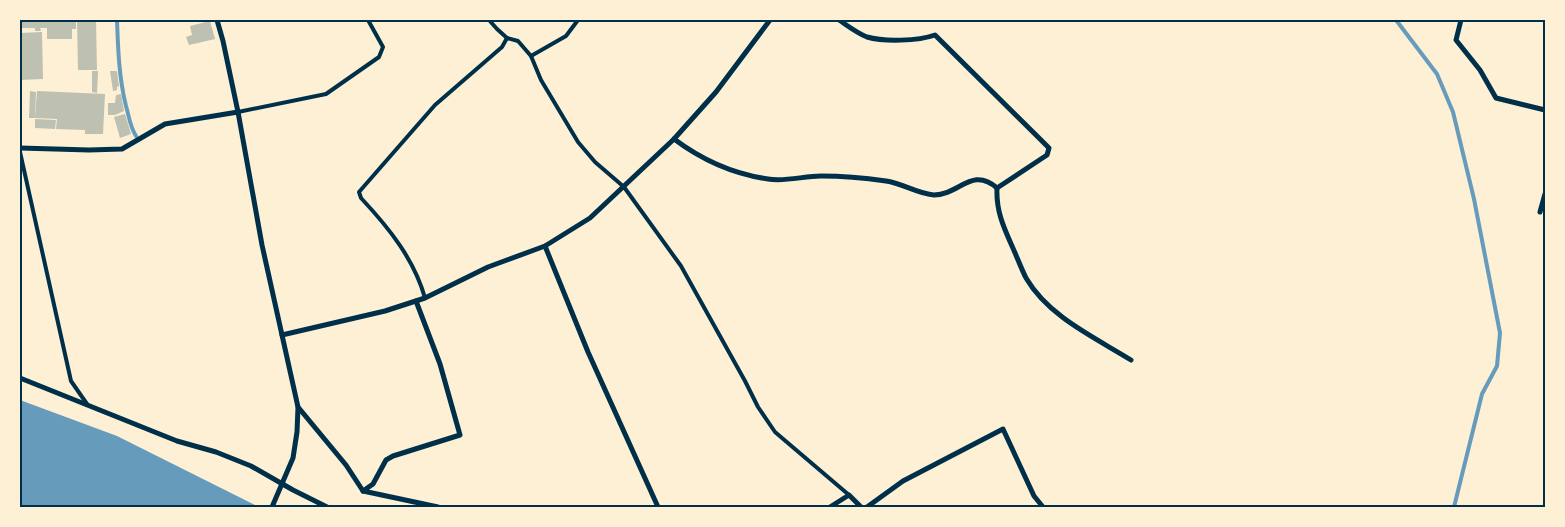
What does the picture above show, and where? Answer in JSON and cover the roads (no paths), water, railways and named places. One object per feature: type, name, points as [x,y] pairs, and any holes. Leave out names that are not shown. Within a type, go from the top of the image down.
[{"type":"street","points":[[217,20],[238,112],[262,245],[298,407],[293,458],[272,507]]},
{"type":"street","points":[[282,335],[350,320],[426,298],[488,267],[545,246],[590,218],[674,139],[716,92],[770,20]]},
{"type":"street","points":[[839,20],[868,37],[902,40],[926,38],[935,35],[1049,148],[1047,156],[997,188]]},
{"type":"street","points":[[1461,20],[1456,40],[1480,70],[1496,98],[1545,110]]},
{"type":"street","points":[[20,148],[122,149],[164,124],[238,112]]},
{"type":"street","points":[[674,139],[721,167],[770,180],[822,176],[887,181],[933,195],[946,193],[978,179],[989,181],[997,188]]},
{"type":"street","points":[[997,188],[996,204],[1005,231],[1027,278],[1047,303],[1067,321],[1131,360]]},
{"type":"street","points":[[1540,212],[1545,194]]},
{"type":"street","points":[[545,246],[588,352],[658,507]]},
{"type":"street","points":[[364,491],[373,484],[386,460],[393,456],[460,435],[440,364],[416,301]]},
{"type":"street","points":[[20,378],[177,441],[216,452],[251,466],[327,507]]},
{"type":"street","points":[[298,407],[346,465],[364,491],[438,507]]},
{"type":"street","points":[[866,507],[903,481],[1003,429],[1034,496],[1043,507]]},
{"type":"street","points":[[830,507],[849,495],[861,507]]},
{"type":"lane","points":[[238,112],[326,94],[379,58],[383,47],[368,20]]},
{"type":"lane","points":[[489,20],[497,30],[507,38],[518,42],[531,56],[541,80],[578,142],[595,162],[624,187],[681,266],[758,407],[775,432],[849,495]]},
{"type":"lane","points":[[531,56],[566,36],[578,20]]},
{"type":"lane","points":[[426,298],[420,278],[411,262],[384,223],[361,198],[360,192],[435,105],[502,47],[507,38]]},
{"type":"lane","points":[[20,152],[71,382],[89,407]]},
{"type":"water","points":[[20,400],[117,436],[259,507],[22,507],[20,505]]},
{"type":"waterway","points":[[117,20],[118,53],[122,85],[132,129],[136,136]]},
{"type":"waterway","points":[[1396,20],[1437,74],[1453,112],[1474,199],[1500,333],[1497,366],[1482,394],[1454,507]]}]
